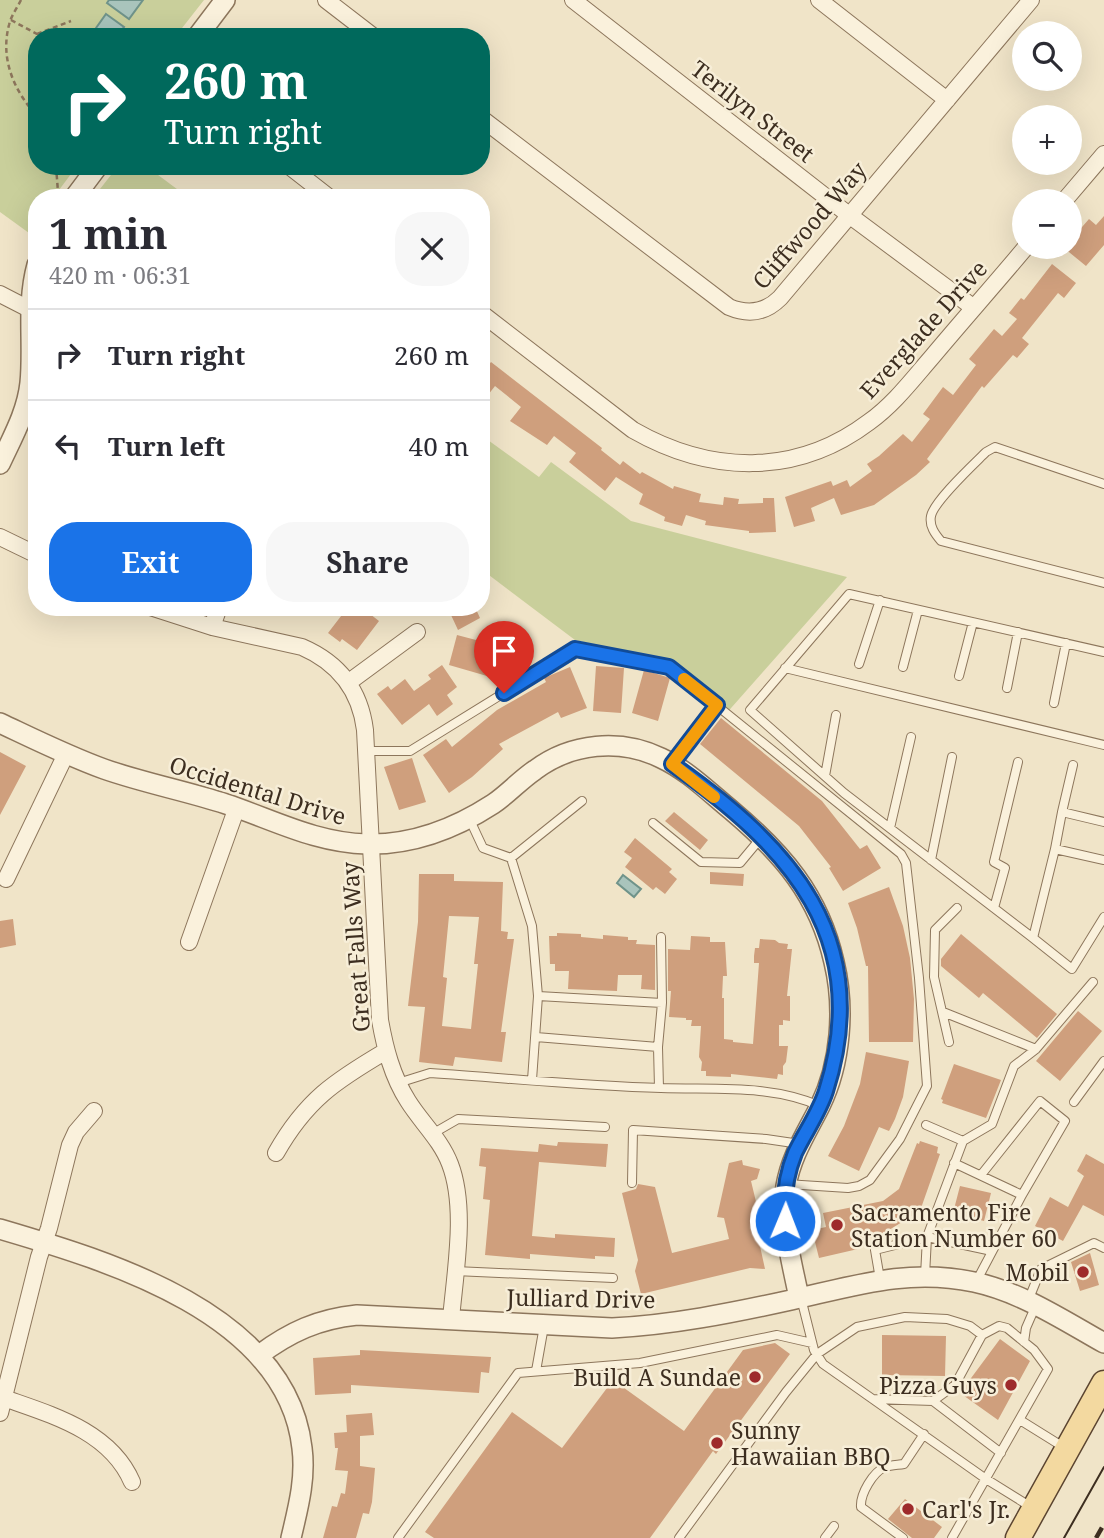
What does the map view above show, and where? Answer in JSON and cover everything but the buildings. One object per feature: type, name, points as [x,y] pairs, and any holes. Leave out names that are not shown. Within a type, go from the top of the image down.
[{"type":"main road","points":[[1018,1538],[1104,1384]]},
{"type":"street","points":[[204,28],[225,0]]},
{"type":"street","points":[[326,0],[362,28]]},
{"type":"street","name":"Terilyn Street","points":[[573,0],[849,215],[974,308]]},
{"type":"street","name":"Cliffwood Way","points":[[490,125],[729,307],[740,312],[752,312],[773,305],[1031,0]]},
{"type":"street","points":[[827,2],[947,100]]},
{"type":"street","points":[[1074,189],[1104,154]]},
{"type":"street","points":[[73,189],[88,175]]},
{"type":"street","points":[[301,175],[318,189]]},
{"type":"street","name":"Everglade Drive","points":[[490,320],[633,429],[655,442],[702,459],[751,464],[779,461],[803,455],[846,438],[870,422],[901,393],[1016,259]]},
{"type":"street","points":[[0,294],[28,308]]},
{"type":"street","points":[[0,464],[28,400]]},
{"type":"street","points":[[0,537],[28,551]]},
{"type":"street","name":"Great Falls Way","points":[[177,616],[212,628],[302,647],[320,655],[349,682],[363,714],[380,1020],[386,1051],[398,1083],[449,1161],[457,1184],[459,1203],[452,1319]]},
{"type":"street","points":[[212,628],[216,616]]},
{"type":"street","points":[[349,682],[417,632]]},
{"type":"street","name":"Occidental Drive","points":[[0,723],[66,754],[132,778],[237,807],[303,834],[346,843],[371,844],[423,836],[470,818],[508,793],[534,770],[571,751],[594,746],[623,746],[638,749],[672,764],[762,836],[788,865],[806,890],[821,919],[834,963],[839,1000],[838,1041],[834,1062],[820,1106],[800,1144],[786,1184],[785,1221],[800,1298]]},
{"type":"street","points":[[6,879],[66,754]]},
{"type":"street","points":[[189,942],[237,807]]},
{"type":"street","name":"Great Falls Way","points":[[276,1153],[291,1127],[324,1091],[348,1073],[386,1051]]},
{"type":"street","points":[[94,1111],[80,1126],[70,1145],[2,1406],[45,1412],[95,1437],[120,1460],[132,1482]]},
{"type":"street","points":[[0,1229],[82,1253],[151,1282],[224,1326],[258,1355],[283,1388],[298,1426],[302,1448],[301,1494],[291,1538]]},
{"type":"street","name":"Julliard Drive","points":[[258,1355],[300,1328],[334,1317],[357,1315],[612,1328],[642,1327],[755,1308],[880,1279],[925,1276],[976,1282],[1032,1303],[1104,1343]]},
{"type":"lane","points":[[1104,484],[995,447],[986,452],[935,505],[930,517],[932,531],[942,541],[1104,583]]},
{"type":"lane","points":[[1104,652],[849,594],[750,710],[825,776],[1072,969],[1104,917]]},
{"type":"lane","points":[[859,664],[880,600]]},
{"type":"lane","points":[[903,667],[918,610]]},
{"type":"lane","points":[[959,676],[973,622]]},
{"type":"lane","points":[[1007,688],[1018,632]]},
{"type":"lane","points":[[1054,703],[1066,643]]},
{"type":"lane","points":[[366,751],[410,751],[575,649],[669,667],[901,854],[906,863],[919,978],[927,1086],[900,1139],[870,1180],[848,1188],[786,1184]]},
{"type":"lane","points":[[785,668],[1104,745]]},
{"type":"lane","points":[[672,764],[717,705]]},
{"type":"lane","points":[[825,776],[836,715]]},
{"type":"lane","points":[[890,828],[911,737]]},
{"type":"lane","points":[[930,860],[952,757]]},
{"type":"lane","points":[[994,908],[1005,868],[994,862],[1018,762]]},
{"type":"lane","points":[[1033,938],[1073,765]]},
{"type":"lane","points":[[511,858],[582,801]]},
{"type":"lane","points":[[1062,812],[1104,822]]},
{"type":"lane","points":[[470,818],[484,848],[511,858]]},
{"type":"lane","points":[[653,823],[701,862],[740,863],[762,836]]},
{"type":"lane","points":[[1055,849],[1104,860]]},
{"type":"lane","points":[[511,858],[532,926],[538,996],[532,1080]]},
{"type":"lane","points":[[949,1042],[934,977],[935,930],[957,908]]},
{"type":"lane","points":[[659,1088],[662,937]]},
{"type":"lane","points":[[925,1276],[927,1237],[962,1141],[992,1124],[1014,1066],[1036,1049],[1093,982]]},
{"type":"lane","points":[[538,996],[662,1003]]},
{"type":"lane","points":[[943,1013],[1036,1049]]},
{"type":"lane","points":[[536,1037],[658,1047]]},
{"type":"lane","points":[[1074,1102],[1104,1061]]},
{"type":"lane","points":[[398,1083],[430,1073],[659,1088],[761,1090],[787,1094],[820,1106]]},
{"type":"lane","points":[[976,1282],[1065,1121],[1040,1101],[981,1175]]},
{"type":"lane","points":[[432,1134],[458,1119],[605,1127]]},
{"type":"lane","points":[[926,1125],[962,1141]]},
{"type":"lane","points":[[632,1183],[633,1130],[766,1139],[800,1144]]},
{"type":"lane","points":[[954,1163],[1022,1195]]},
{"type":"lane","points":[[880,1279],[875,1250],[927,1237],[992,1251]]},
{"type":"lane","points":[[1024,1342],[1041,1269],[1094,1243],[1104,1248]]},
{"type":"lane","points":[[455,1271],[613,1278]]},
{"type":"lane","points":[[800,1298],[812,1343],[828,1367],[986,1479],[1034,1509]]},
{"type":"lane","points":[[679,1538],[776,1404],[817,1354],[857,1327],[905,1317],[947,1320],[970,1326],[982,1335]]},
{"type":"lane","points":[[536,1371],[545,1324]]},
{"type":"lane","points":[[933,1401],[956,1384],[982,1335],[999,1326],[1007,1328],[1024,1342],[1045,1362],[1048,1369],[952,1538]]},
{"type":"lane","points":[[398,1538],[518,1373],[640,1363],[777,1335],[812,1343]]},
{"type":"lane","points":[[873,1399],[933,1401],[1001,1452]]},
{"type":"lane","points":[[1020,1420],[1067,1449]]},
{"type":"lane","points":[[902,1538],[861,1507],[860,1498],[878,1471],[887,1466],[904,1464],[924,1434]]},
{"type":"lane","points":[[825,1538],[834,1526]]},
{"type":"path","points":[[22,0],[11,20],[5,61],[28,106]]},
{"type":"path","points":[[11,20],[28,29]]},
{"type":"path","points":[[53,28],[71,21]]},
{"type":"green space","points":[[0,0],[204,0],[182,28],[28,28],[28,175],[70,175],[60,189],[28,189],[28,232],[0,212]]},
{"type":"green space","points":[[111,175],[158,175],[177,189],[100,189]]},
{"type":"green space","points":[[490,442],[539,477],[551,462],[631,521],[847,577],[724,716],[669,661],[575,640],[490,576]]},
{"type":"water","points":[[109,0],[143,0],[129,19],[107,3]]},
{"type":"water","points":[[106,14],[124,27],[123,28],[96,28]]},
{"type":"water","points":[[623,875],[641,889],[634,897],[617,883]]},
{"type":"tram line","points":[[1064,1538],[1104,1467]]},
{"type":"railway","points":[[1096,1538],[1104,1524]]},
{"type":"slow traffic","points":[[684,679],[717,705],[672,764],[714,797]]},
{"type":"place","name":"Sacramento Fire Station Number 60","points":[[837,1225]]},
{"type":"place","name":"Mobil","points":[[1083,1272]]},
{"type":"place","name":"Build A Sundae","points":[[755,1377]]},
{"type":"place","name":"Pizza Guys","points":[[1011,1385]]},
{"type":"place","name":"Sunny Hawaiian BBQ","points":[[717,1443]]},
{"type":"place","name":"Carl's Jr.","points":[[908,1509]]},
{"type":"route","points":[[504,693],[575,649],[669,667],[717,705],[672,764],[758,833],[788,865],[806,890],[821,919],[838,979],[840,1016],[834,1062],[820,1106],[789,1170],[785,1187],[785,1221]]}]
